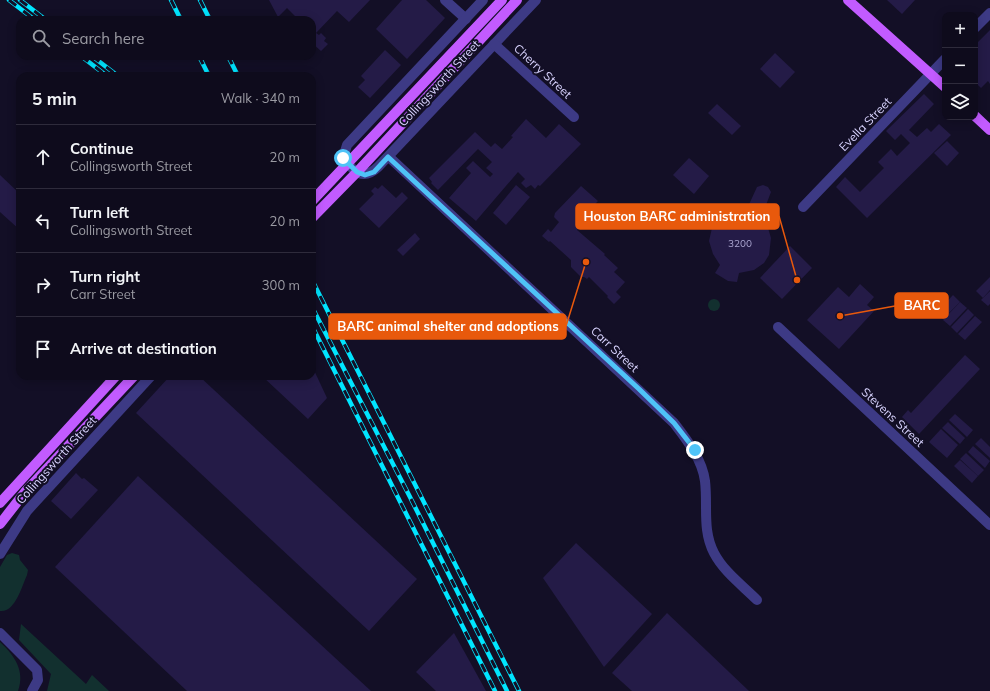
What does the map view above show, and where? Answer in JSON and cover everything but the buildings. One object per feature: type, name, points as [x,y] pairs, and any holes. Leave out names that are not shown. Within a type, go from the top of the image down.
[{"type":"main road","name":"Collingsworth Street","points":[[316,197],[502,0]]},
{"type":"main road","name":"Collingsworth Street","points":[[316,214],[350,180],[517,0]]},
{"type":"main road","points":[[848,0],[942,84]]},
{"type":"main road","points":[[978,119],[990,130]]},
{"type":"main road","name":"Collingsworth Street","points":[[0,503],[112,380]]},
{"type":"main road","name":"Collingsworth Street","points":[[0,524],[25,492],[130,380]]},
{"type":"street","points":[[445,0],[466,19]]},
{"type":"street","name":"Collingsworth Street","points":[[483,0],[347,145],[342,155],[344,160],[357,172],[365,175],[374,172],[536,0]]},
{"type":"street","points":[[978,25],[990,13]]},
{"type":"street","name":"Cherry Street","points":[[494,44],[574,117]]},
{"type":"street","name":"Evella Street","points":[[803,207],[942,62]]},
{"type":"street","name":"Carr Street","points":[[388,157],[674,423],[695,450],[705,480],[705,525],[714,552],[728,574],[757,600]]},
{"type":"street","name":"Stevens Street","points":[[778,327],[990,525]]},
{"type":"street","points":[[131,380],[139,389]]},
{"type":"street","name":"Collingsworth Street","points":[[0,554],[10,536],[31,506],[147,380]]},
{"type":"street","points":[[0,633],[37,670],[38,680],[32,691]]},
{"type":"green space","points":[[712,299],[716,299],[720,305],[716,311],[712,311],[708,307],[708,303]]},
{"type":"green space","points":[[12,553],[19,555],[20,560],[28,570],[27,575],[14,603],[10,608],[0,611],[0,567],[7,555]]},
{"type":"green space","points":[[21,624],[86,684],[92,675],[109,691],[47,691],[51,674],[19,640]]},
{"type":"green space","points":[[0,642],[14,658],[17,664],[20,677],[18,691],[0,691]]},
{"type":"railway","points":[[9,0],[30,16]]},
{"type":"railway","points":[[20,0],[41,16]]},
{"type":"railway","points":[[171,0],[179,16]]},
{"type":"railway","points":[[200,0],[208,16]]},
{"type":"railway","points":[[86,60],[102,72]]},
{"type":"railway","points":[[97,60],[113,72]]},
{"type":"railway","points":[[201,60],[207,72]]},
{"type":"railway","points":[[230,60],[236,72]]},
{"type":"railway","points":[[316,288],[519,691]]},
{"type":"railway","points":[[316,315],[410,497],[507,691]]},
{"type":"railway","points":[[316,334],[495,691]]},
{"type":"place","name":"BARC animal shelter and adoptions","points":[[586,262]]},
{"type":"place","name":"Houston BARC administration","points":[[797,280]]},
{"type":"place","name":"BARC","points":[[840,316]]},
{"type":"route","points":[[343,158],[357,172],[365,175],[374,172],[388,157],[639,389],[674,423],[695,450]]}]
